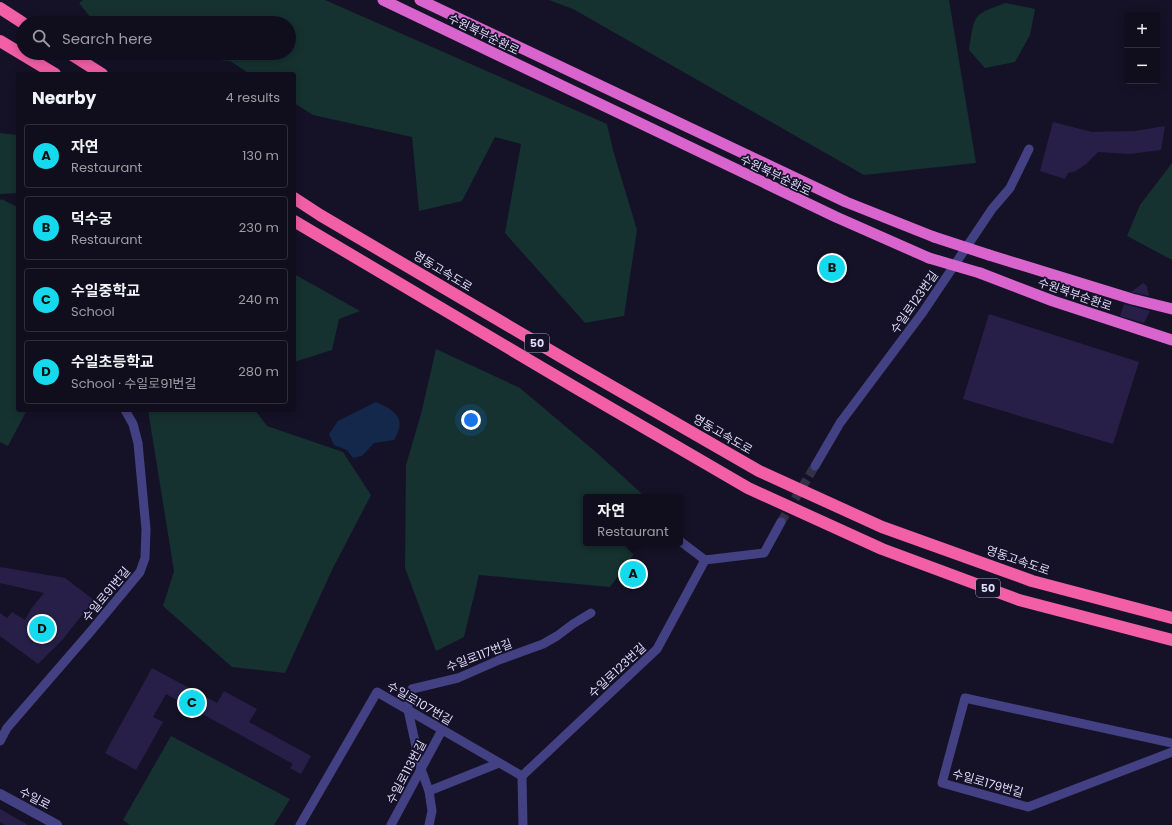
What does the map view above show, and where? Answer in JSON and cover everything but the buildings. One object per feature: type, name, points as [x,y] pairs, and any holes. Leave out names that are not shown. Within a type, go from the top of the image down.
[{"type":"highway","name":"수원북부순환로","points":[[383,0],[836,218],[929,258],[980,273],[1053,301],[1172,340]]},
{"type":"highway","name":"수원북부순환로","points":[[420,0],[846,202],[934,237],[1132,299],[1172,309]]},
{"type":"highway","points":[[0,8],[16,18]]},
{"type":"highway","points":[[0,41],[16,51]]},
{"type":"highway","points":[[32,60],[52,72]]},
{"type":"highway","points":[[80,60],[99,72]]},
{"type":"highway","name":"영동고속도로","points":[[296,199],[320,215],[580,368],[759,471],[882,527],[1032,581],[1172,618]]},
{"type":"highway","name":"50","points":[[296,222],[748,488],[882,549],[1019,600],[1172,640]]},
{"type":"street","name":"수일로123번길","points":[[814,466],[840,423],[923,312],[992,210],[1010,188],[1029,150]]},
{"type":"street","name":"수일로91번길","points":[[0,741],[7,728],[140,572],[145,558],[146,528],[138,443],[133,424],[126,412]]},
{"type":"street","points":[[683,543],[705,560],[764,553],[781,522]]},
{"type":"street","name":"수일로123번길","points":[[522,776],[657,649],[705,560]]},
{"type":"street","name":"수일로117번길","points":[[429,825],[432,811],[429,791],[421,770],[408,710],[408,697],[412,689],[458,678],[499,660],[543,644],[591,613]]},
{"type":"street","name":"수일로107번길","points":[[300,825],[377,692],[522,776]]},
{"type":"street","name":"수일로179번길","points":[[1172,743],[965,698],[942,783],[1028,807],[1172,752]]},
{"type":"street","name":"수일로113번길","points":[[391,825],[442,730]]},
{"type":"street","points":[[429,791],[499,763]]},
{"type":"street","points":[[522,776],[522,825]]},
{"type":"street","name":"수일로","points":[[0,794],[57,825]]},
{"type":"green space","points":[[83,0],[325,0],[607,124],[613,150],[637,230],[624,316],[585,323],[505,233],[521,144],[495,137],[462,201],[419,211],[412,137],[313,115],[296,104],[296,72],[247,72],[230,61],[218,60],[296,60],[296,16],[89,16],[79,3]]},
{"type":"green space","points":[[549,0],[949,0],[976,163],[864,175],[573,9]]},
{"type":"green space","points":[[1006,3],[1035,9],[1030,35],[1015,62],[985,68],[969,50],[974,23],[980,14],[986,10]]},
{"type":"green space","points":[[0,133],[16,135],[16,193],[0,194]]},
{"type":"green space","points":[[1172,163],[1172,260],[1127,236],[1140,205]]},
{"type":"green space","points":[[1,199],[16,206],[16,412],[26,412],[8,446],[0,442]]},
{"type":"green space","points":[[296,275],[360,311],[339,319],[332,350],[296,361]]},
{"type":"green space","points":[[436,349],[520,388],[597,453],[641,493],[583,494],[583,546],[640,546],[610,587],[479,575],[464,637],[436,651],[405,568],[406,465],[421,414]]},
{"type":"green space","points":[[148,412],[256,412],[267,426],[343,452],[371,495],[332,570],[285,673],[232,667],[163,606],[174,571]]},
{"type":"green space","points":[[171,736],[290,799],[274,825],[130,825],[123,820]]},
{"type":"water","points":[[376,402],[388,408],[397,416],[400,426],[398,432],[394,440],[374,443],[362,456],[353,458],[347,450],[334,445],[329,434],[338,421]]},
{"type":"tunnel","points":[[781,522],[815,466]]},
{"type":"place","name":"덕수궁","points":[[832,268]]},
{"type":"place","name":"자연","points":[[633,574]]},
{"type":"place","name":"수일초등학교","points":[[42,629]]},
{"type":"place","name":"수일중학교","points":[[192,703]]}]
